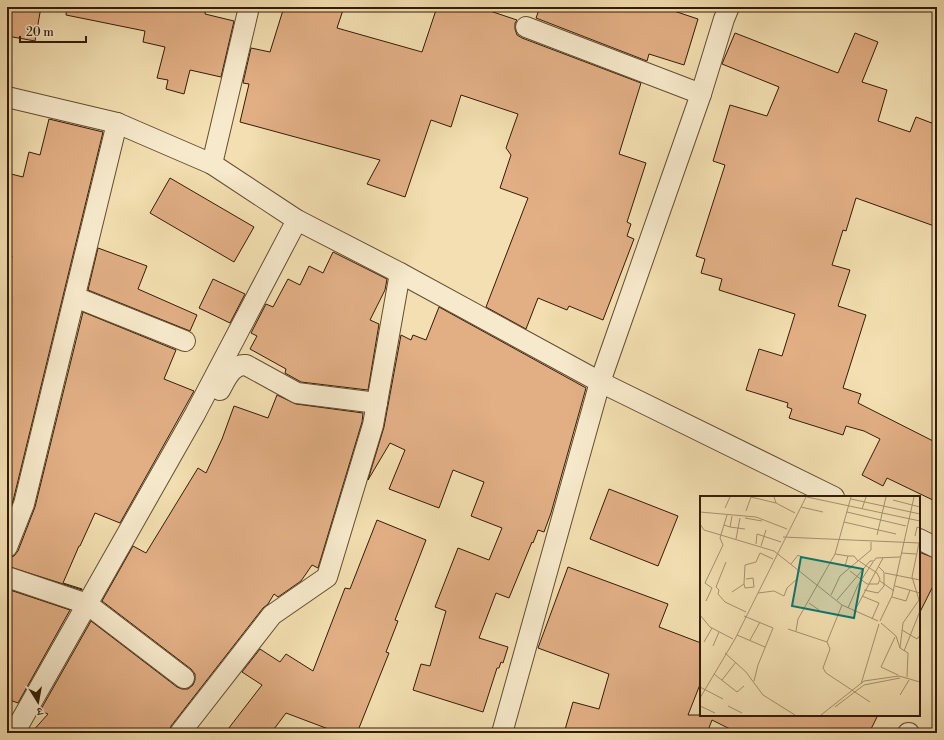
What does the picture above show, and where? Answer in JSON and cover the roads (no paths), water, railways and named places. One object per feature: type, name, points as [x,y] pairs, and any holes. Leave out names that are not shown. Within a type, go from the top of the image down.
[{"type":"street","points":[[212,164],[249,7]]},
{"type":"street","points":[[502,733],[600,382],[701,94],[724,19],[730,7]]},
{"type":"street","points":[[526,27],[701,94]]},
{"type":"street","points":[[7,98],[117,123],[212,164],[297,220],[400,273],[600,382],[832,496]]},
{"type":"street","points":[[7,547],[24,504],[117,123]]},
{"type":"street","points":[[14,733],[195,414],[297,220]]},
{"type":"street","points":[[180,733],[272,615],[327,577],[373,425],[400,273]]},
{"type":"street","points":[[75,297],[185,341]]},
{"type":"street","points":[[135,539],[145,525],[228,375],[234,368],[240,365],[246,365],[297,393],[377,403]]},
{"type":"street","points":[[920,540],[937,548]]},
{"type":"street","points":[[7,577],[87,604],[184,678]]}]
